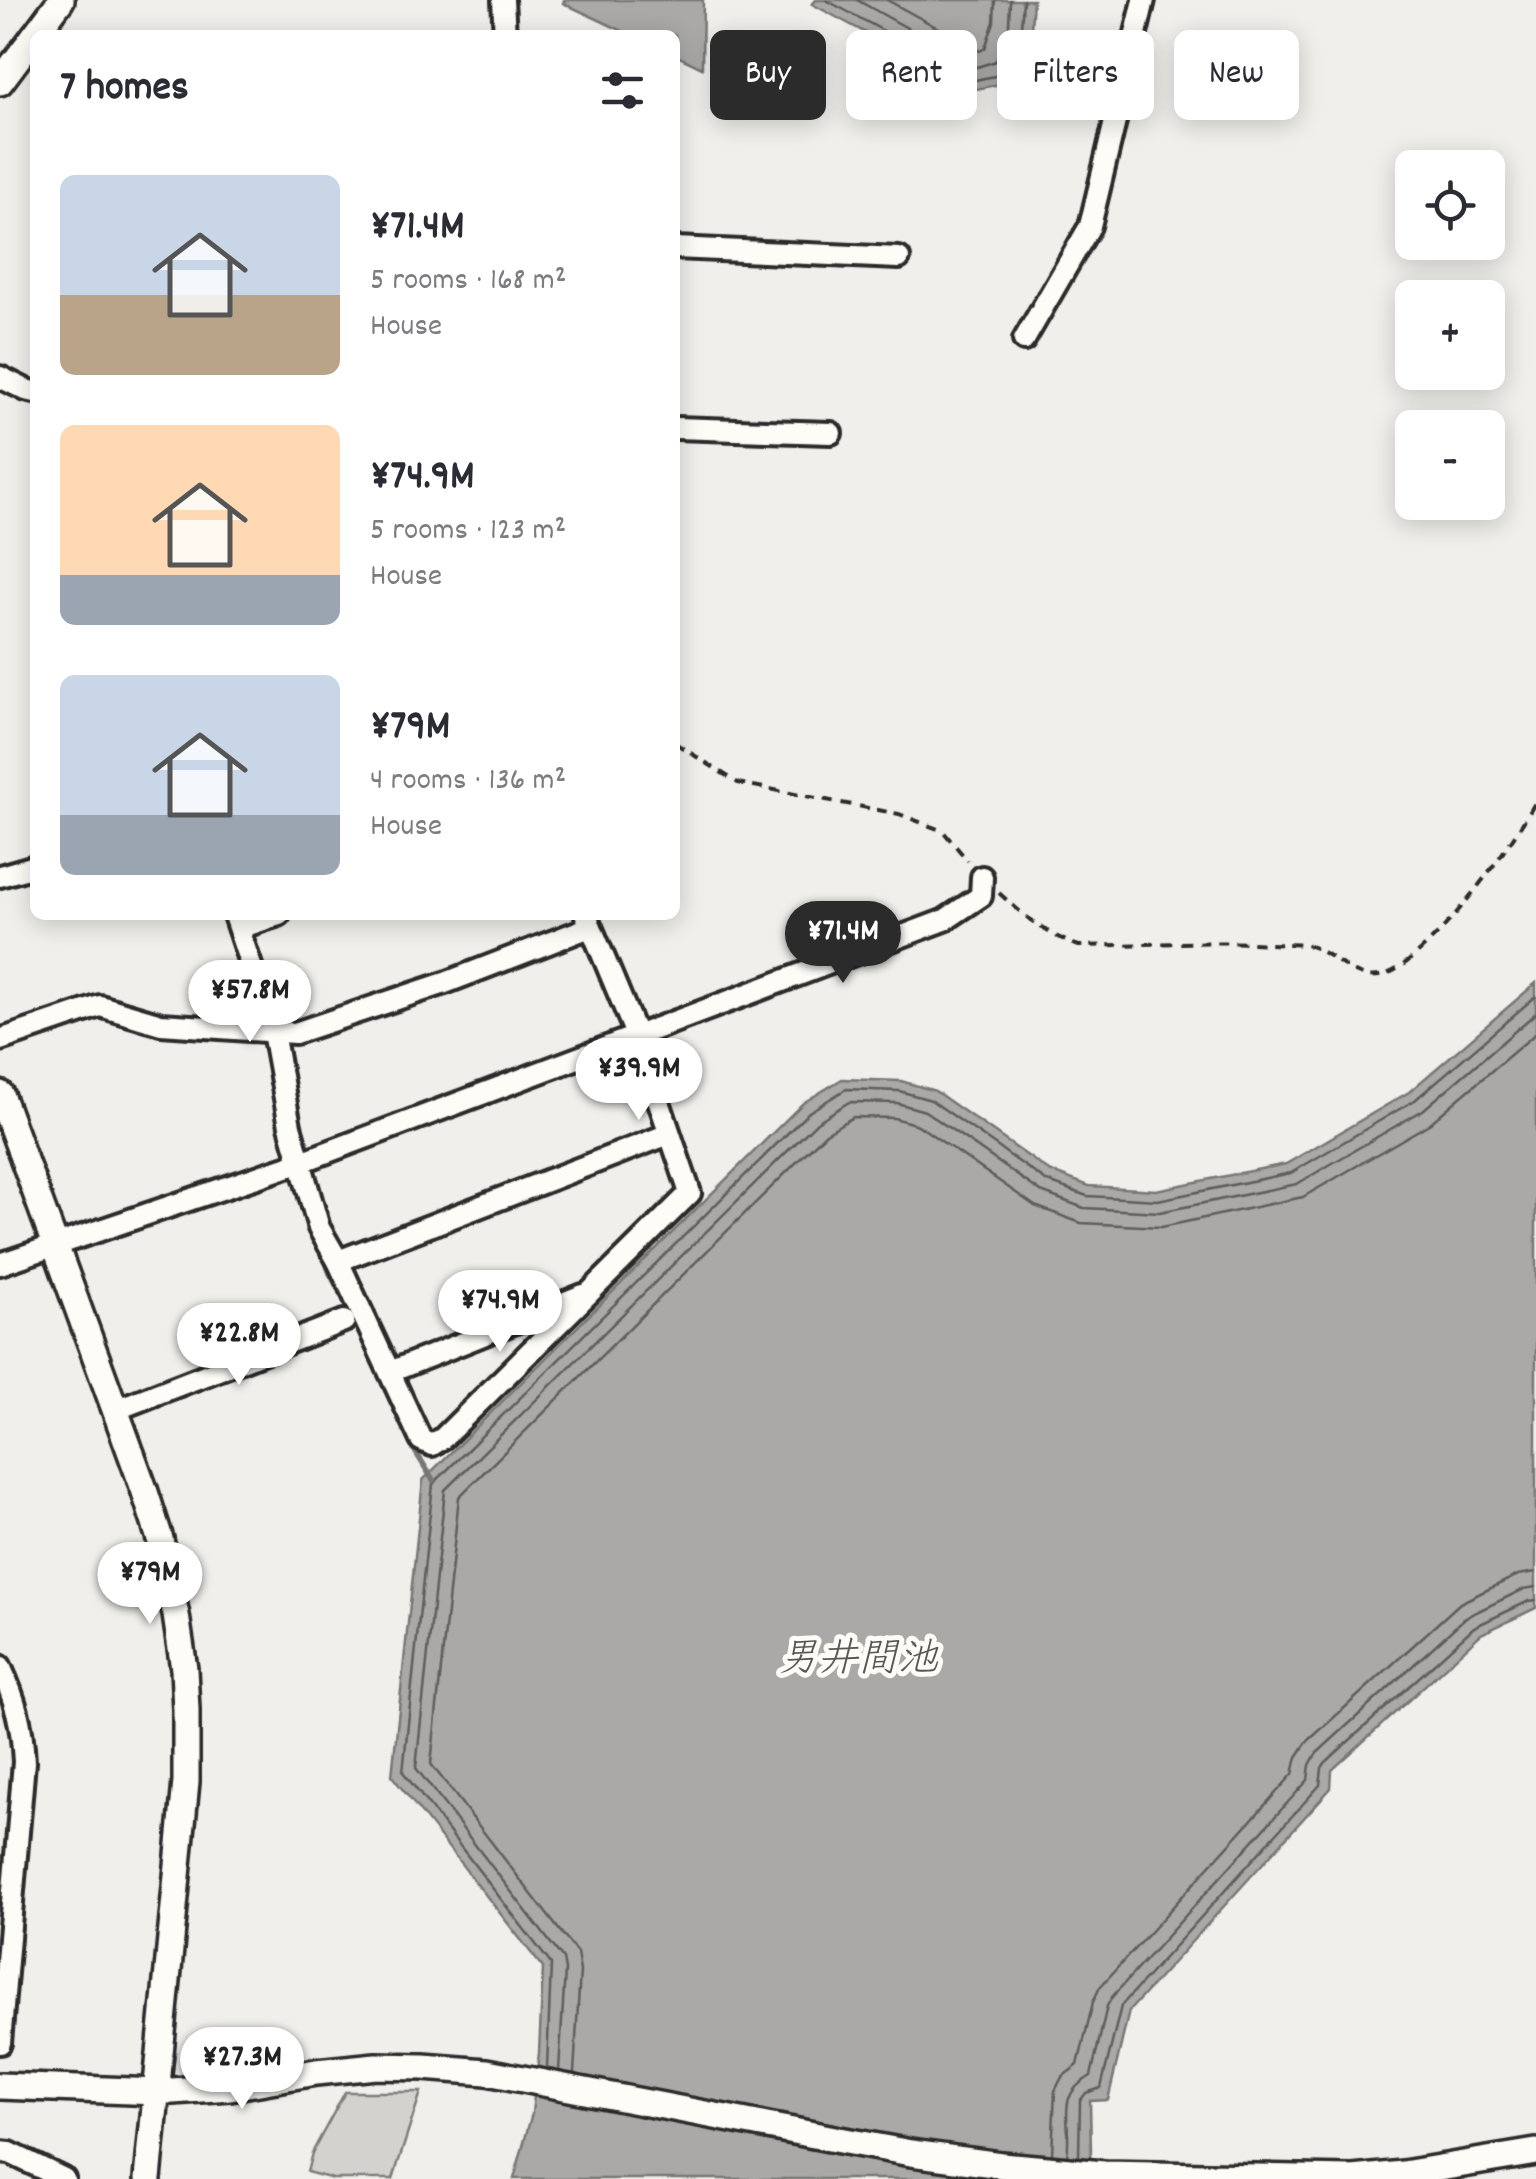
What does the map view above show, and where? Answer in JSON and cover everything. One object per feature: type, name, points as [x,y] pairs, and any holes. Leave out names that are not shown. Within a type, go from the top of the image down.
[{"type":"street","points":[[39,30],[61,0]]},
{"type":"street","points":[[503,0],[504,30]]},
{"type":"street","points":[[1024,340],[1090,226],[1144,0]]},
{"type":"street","points":[[0,82],[30,42]]},
{"type":"street","points":[[680,248],[899,258]]},
{"type":"street","points":[[0,377],[30,391]]},
{"type":"street","points":[[680,428],[831,433]]},
{"type":"street","points":[[0,876],[30,867]]},
{"type":"street","points":[[0,1264],[301,1162],[945,920],[981,896],[982,878]]},
{"type":"street","points":[[0,1040],[100,1006],[161,1024],[273,1032],[295,1034],[445,983],[588,921],[637,1037],[690,1193],[432,1446],[422,1440],[319,1228],[290,1126],[273,1032],[236,922]]},
{"type":"street","points":[[0,1094],[160,1539],[184,1668],[186,1782],[148,2179]]},
{"type":"street","points":[[338,1262],[669,1134]]},
{"type":"street","points":[[390,1372],[593,1291]]},
{"type":"street","points":[[115,1410],[344,1320]]},
{"type":"street","points":[[0,1666],[22,1728],[24,1762],[0,2043]]},
{"type":"street","points":[[0,2086],[158,2092],[230,2087],[376,2066],[487,2072],[911,2153],[1104,2174],[1352,2179],[1536,2152]]},
{"type":"street","points":[[0,2152],[64,2179]]},
{"type":"path","points":[[680,746],[738,783],[899,814],[942,831],[982,878],[1028,920],[1058,939],[1079,946],[1310,946],[1361,976],[1394,971],[1427,946],[1484,878],[1536,801]]},
{"type":"shaded area","points":[[345,2092],[421,2092],[393,2179],[333,2179],[307,2172],[312,2153]]},
{"type":"water","points":[[703,0],[702,68],[680,57],[680,30],[620,30],[563,3]]},
{"type":"water","points":[[816,0],[1033,0],[1031,30],[997,30],[997,85],[977,89],[977,30],[860,30],[812,4]]},
{"type":"water","name":"男井間池","points":[[1536,983],[1536,1608],[1481,1634],[1332,1770],[1331,1788],[1129,2011],[1108,2100],[1090,2101],[1091,2152],[1084,2179],[514,2179],[532,2113],[543,1968],[392,1776],[423,1480],[803,1103],[842,1079],[901,1081],[935,1091],[1049,1171],[1089,1186],[1156,1190],[1286,1164],[1409,1092]]},
{"type":"waterway","points":[[267,1050],[277,1106]]},
{"type":"waterway","points":[[321,1248],[354,1318]]},
{"type":"waterway","points":[[371,1357],[412,1446],[433,1480]]}]
